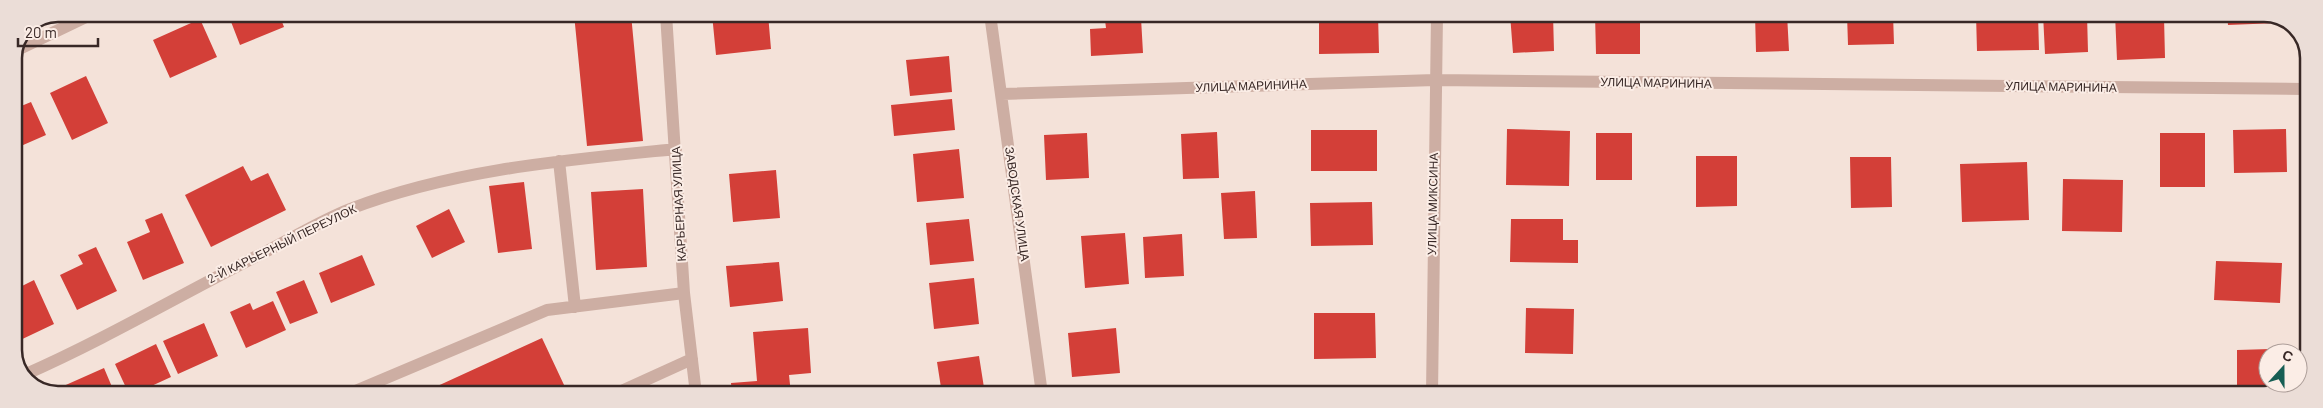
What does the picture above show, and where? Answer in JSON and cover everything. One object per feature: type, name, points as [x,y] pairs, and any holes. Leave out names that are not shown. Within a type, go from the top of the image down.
[{"type":"street","points":[[25,46],[75,22]]},
{"type":"street","name":"КАРЬЕРНАЯ УЛИЦА","points":[[667,22],[684,293],[695,385]]},
{"type":"street","name":"ЗАВОДСКАЯ УЛИЦА","points":[[991,22],[1041,385]]},
{"type":"street","name":"УЛИЦА МИКСИНА","points":[[1432,386],[1437,23]]},
{"type":"street","name":"УЛИЦА МАРИНИНА","points":[[1002,94],[1435,80],[2300,90]]},
{"type":"street","name":"2-Й КАРЬЕРНЫЙ ПЕРЕУЛОК","points":[[31,372],[84,348],[206,282],[349,210],[417,186],[560,161],[676,149]]},
{"type":"street","points":[[560,161],[576,307]]},
{"type":"street","points":[[369,385],[547,310],[684,293]]},
{"type":"street","points":[[634,385],[692,359]]},
{"type":"building","points":[[193,22],[201,22],[217,57],[170,78],[153,40]]},
{"type":"building","points":[[231,22],[282,22],[284,27],[240,45]]},
{"type":"building","points":[[575,22],[632,22],[643,141],[587,146]]},
{"type":"building","points":[[713,22],[769,22],[771,49],[716,55]]},
{"type":"building","points":[[1105,22],[1141,22],[1143,53],[1091,56],[1090,29],[1106,28]]},
{"type":"building","points":[[1319,23],[1378,23],[1379,53],[1319,54]]},
{"type":"building","points":[[1511,23],[1553,23],[1554,51],[1513,53]]},
{"type":"building","points":[[1595,23],[1640,23],[1640,54],[1596,54]]},
{"type":"building","points":[[1755,23],[1787,23],[1789,51],[1756,52]]},
{"type":"building","points":[[1847,23],[1893,23],[1894,44],[1848,45]]},
{"type":"building","points":[[1976,23],[2038,23],[2039,50],[1977,51]]},
{"type":"building","points":[[2043,23],[2087,23],[2088,52],[2045,54]]},
{"type":"building","points":[[2115,23],[2164,23],[2165,58],[2117,60]]},
{"type":"building","points":[[2228,23],[2271,23],[2228,25]]},
{"type":"building","points":[[949,56],[952,92],[910,96],[906,60]]},
{"type":"building","points":[[86,76],[108,123],[72,140],[50,93]]},
{"type":"building","points":[[952,99],[955,130],[894,136],[891,105]]},
{"type":"building","points":[[31,102],[46,135],[22,145],[22,106]]},
{"type":"building","points":[[1507,129],[1570,131],[1569,186],[1506,185]]},
{"type":"building","points":[[2286,129],[2287,172],[2234,173],[2233,130]]},
{"type":"building","points":[[1311,130],[1377,130],[1377,171],[1311,171]]},
{"type":"building","points":[[1217,132],[1219,178],[1183,179],[1181,134]]},
{"type":"building","points":[[1087,133],[1089,178],[1046,180],[1044,135]]},
{"type":"building","points":[[1596,133],[1632,133],[1632,180],[1596,180]]},
{"type":"building","points":[[2160,133],[2205,133],[2205,187],[2160,187]]},
{"type":"building","points":[[959,149],[964,198],[917,202],[913,154]]},
{"type":"building","points":[[1696,156],[1737,156],[1737,206],[1696,207]]},
{"type":"building","points":[[1850,157],[1891,157],[1892,207],[1851,208]]},
{"type":"building","points":[[2027,162],[2029,220],[1962,222],[1960,164]]},
{"type":"building","points":[[243,166],[251,181],[268,173],[286,210],[211,247],[185,195]]},
{"type":"building","points":[[776,170],[780,218],[733,222],[729,174]]},
{"type":"building","points":[[2063,179],[2123,180],[2122,232],[2062,231]]},
{"type":"building","points":[[524,182],[532,249],[498,253],[489,186]]},
{"type":"building","points":[[643,189],[647,267],[596,270],[591,192]]},
{"type":"building","points":[[1255,191],[1257,238],[1224,239],[1221,193]]},
{"type":"building","points":[[1372,202],[1373,245],[1311,246],[1310,203]]},
{"type":"building","points":[[449,209],[465,242],[432,258],[416,226]]},
{"type":"building","points":[[162,213],[184,263],[143,280],[127,242],[150,232],[145,220]]},
{"type":"building","points":[[969,219],[974,261],[930,265],[926,223]]},
{"type":"building","points":[[1511,219],[1563,219],[1563,240],[1578,240],[1578,263],[1510,262]]},
{"type":"building","points":[[1125,233],[1129,284],[1085,288],[1081,236]]},
{"type":"building","points":[[1182,234],[1184,276],[1145,278],[1143,237]]},
{"type":"building","points":[[96,247],[117,291],[77,310],[60,275],[83,264],[78,255]]},
{"type":"building","points":[[362,255],[375,285],[331,303],[319,273]]},
{"type":"building","points":[[2216,261],[2282,263],[2280,303],[2214,300]]},
{"type":"building","points":[[779,262],[783,301],[730,307],[726,266]]},
{"type":"building","points":[[974,278],[979,324],[934,329],[929,283]]},
{"type":"building","points":[[34,280],[54,324],[23,339],[23,286]]},
{"type":"building","points":[[304,280],[318,313],[290,324],[276,292]]},
{"type":"building","points":[[273,301],[286,330],[246,348],[230,312],[250,303],[253,310]]},
{"type":"building","points":[[1526,308],[1574,309],[1573,354],[1525,353]]},
{"type":"building","points":[[1314,313],[1375,313],[1376,358],[1314,359]]},
{"type":"building","points":[[204,323],[218,356],[178,374],[163,341]]},
{"type":"building","points":[[808,328],[811,373],[789,375],[790,385],[731,385],[731,383],[757,381],[753,332]]},
{"type":"building","points":[[1116,328],[1120,373],[1072,377],[1068,333]]},
{"type":"building","points":[[542,338],[564,385],[439,385]]},
{"type":"building","points":[[156,344],[171,377],[153,385],[125,385],[115,364]]},
{"type":"building","points":[[2258,349],[2258,386],[2237,386],[2237,350]]},
{"type":"building","points":[[979,356],[984,385],[941,385],[937,362]]},
{"type":"building","points":[[104,368],[111,385],[66,385]]}]
